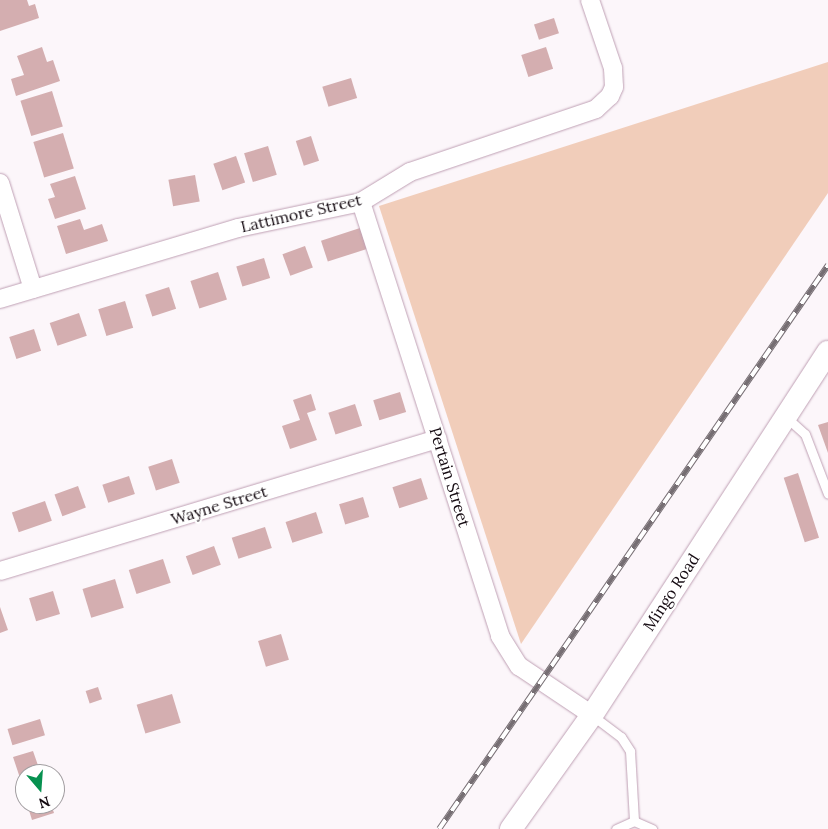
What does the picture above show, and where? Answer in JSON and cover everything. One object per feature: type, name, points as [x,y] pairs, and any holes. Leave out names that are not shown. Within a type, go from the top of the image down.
[{"type":"street","name":"Lattimore Street","points":[[0,299],[238,228],[361,202],[410,172],[596,109],[610,96],[614,87],[613,68],[590,0]]},
{"type":"street","points":[[0,183],[33,289]]},
{"type":"street","name":"Pertain Street","points":[[361,202],[500,636],[519,666],[592,715]]},
{"type":"street","name":"Mingo Road","points":[[511,829],[592,715],[784,416],[828,352]]},
{"type":"street","name":"Wayne Street","points":[[0,571],[438,439]]},
{"type":"lane","points":[[784,416],[805,434],[828,494]]},
{"type":"lane","points":[[592,715],[621,737],[630,751],[634,821]]},
{"type":"lane","points":[[616,829],[634,821],[652,829]]},
{"type":"shaded area","points":[[828,62],[828,193],[521,644],[379,206]]},
{"type":"building","points":[[0,0],[27,0],[29,6],[35,4],[39,18],[0,31]]},
{"type":"building","points":[[554,18],[559,33],[539,40],[534,24]]},
{"type":"building","points":[[42,47],[47,62],[53,60],[60,81],[16,96],[11,79],[24,75],[17,56]]},
{"type":"building","points":[[546,47],[553,69],[528,77],[521,55]]},
{"type":"building","points":[[351,78],[357,98],[328,107],[322,87]]},
{"type":"building","points":[[52,91],[63,126],[31,136],[20,101]]},
{"type":"building","points":[[63,133],[74,168],[44,177],[33,142]]},
{"type":"building","points":[[311,136],[319,161],[304,166],[296,141]]},
{"type":"building","points":[[268,146],[277,175],[253,182],[244,153]]},
{"type":"building","points":[[236,156],[245,182],[222,190],[213,164]]},
{"type":"building","points":[[195,175],[200,202],[173,206],[168,180]]},
{"type":"building","points":[[75,176],[86,209],[55,219],[48,199],[55,197],[50,184]]},
{"type":"building","points":[[80,219],[84,230],[102,224],[108,241],[66,254],[57,226]]},
{"type":"building","points":[[360,228],[367,249],[328,262],[321,241]]},
{"type":"building","points":[[305,246],[313,268],[290,276],[282,254]]},
{"type":"building","points":[[264,258],[270,278],[242,287],[236,266]]},
{"type":"building","points":[[218,272],[227,300],[199,309],[190,281]]},
{"type":"building","points":[[169,287],[176,309],[152,317],[145,295]]},
{"type":"building","points":[[125,301],[133,328],[106,336],[98,309]]},
{"type":"building","points":[[79,313],[87,336],[58,346],[50,323]]},
{"type":"building","points":[[34,329],[41,351],[16,359],[9,337]]},
{"type":"building","points":[[400,392],[406,412],[379,420],[373,400]]},
{"type":"building","points":[[311,394],[316,410],[307,413],[317,440],[290,449],[282,426],[300,420],[293,400]]},
{"type":"building","points":[[355,404],[362,426],[335,435],[328,413]]},
{"type":"building","points":[[828,422],[828,453],[818,425]]},
{"type":"building","points":[[172,459],[180,483],[156,491],[148,467]]},
{"type":"building","points":[[798,473],[819,538],[805,542],[784,478]]},
{"type":"building","points":[[129,476],[135,494],[108,503],[102,485]]},
{"type":"building","points":[[421,478],[428,499],[399,508],[392,487]]},
{"type":"building","points":[[78,486],[86,508],[62,516],[55,495]]},
{"type":"building","points":[[363,497],[369,517],[345,524],[339,504]]},
{"type":"building","points":[[45,501],[52,521],[19,532],[12,512]]},
{"type":"building","points":[[316,512],[323,533],[292,543],[286,522]]},
{"type":"building","points":[[265,527],[272,548],[239,559],[232,538]]},
{"type":"building","points":[[214,546],[221,565],[193,575],[186,556]]},
{"type":"building","points":[[163,559],[171,583],[136,594],[129,570]]},
{"type":"building","points":[[115,579],[124,608],[91,618],[82,589]]},
{"type":"building","points":[[53,591],[60,614],[36,621],[29,598]]},
{"type":"building","points":[[0,607],[8,630],[0,633]]},
{"type":"building","points":[[281,634],[289,660],[266,667],[258,641]]},
{"type":"building","points":[[98,687],[102,699],[90,703],[86,691]]},
{"type":"building","points":[[172,694],[181,723],[145,734],[137,705]]},
{"type":"building","points":[[40,719],[45,735],[12,745],[7,729]]},
{"type":"building","points":[[33,751],[38,764],[15,764],[13,757]]},
{"type":"building","points":[[30,814],[51,814],[32,820]]},
{"type":"railway","points":[[439,829],[828,265]]}]
